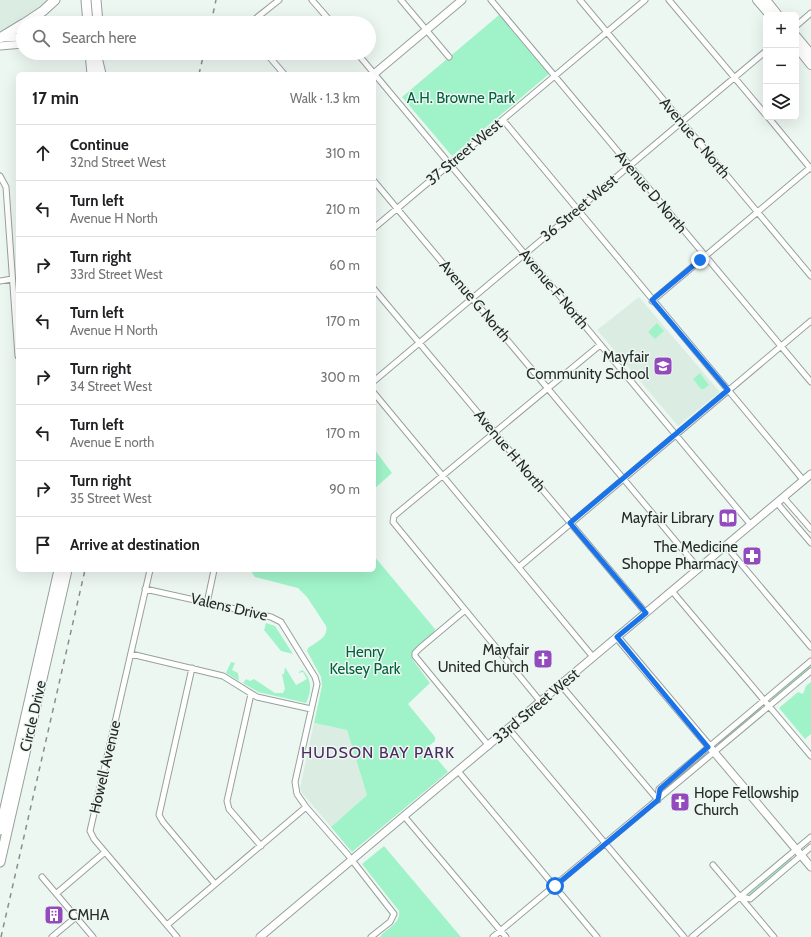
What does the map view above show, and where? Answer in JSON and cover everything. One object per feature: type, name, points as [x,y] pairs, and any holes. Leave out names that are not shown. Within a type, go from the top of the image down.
[{"type":"highway","points":[[36,16],[55,0]]},
{"type":"highway","points":[[86,0],[87,16]]},
{"type":"highway","points":[[92,0],[93,16]]},
{"type":"highway","points":[[96,0],[97,16]]},
{"type":"highway","points":[[0,38],[16,29]]},
{"type":"highway","points":[[88,60],[92,72]]},
{"type":"highway","points":[[91,60],[92,72]]},
{"type":"highway","points":[[98,60],[101,72]]},
{"type":"highway","points":[[101,60],[102,72]]},
{"type":"highway","name":"Circle Drive","points":[[0,830],[59,572]]},
{"type":"highway","name":"Circle Drive","points":[[0,862],[67,572]]},
{"type":"main road","points":[[376,72],[462,0]]},
{"type":"main road","points":[[757,0],[767,12]]},
{"type":"main road","points":[[766,0],[776,12]]},
{"type":"main road","points":[[0,38],[16,37]]},
{"type":"main road","points":[[799,40],[811,54]]},
{"type":"main road","points":[[0,46],[16,45]]},
{"type":"main road","points":[[798,48],[811,64]]},
{"type":"main road","name":"33rd Street West","points":[[260,937],[811,474]]},
{"type":"main road","points":[[617,637],[708,747],[811,867]]},
{"type":"street","points":[[259,16],[279,0]]},
{"type":"street","points":[[312,0],[326,16]]},
{"type":"street","points":[[401,0],[449,57]]},
{"type":"street","name":"Avenue D North","points":[[491,0],[811,382]]},
{"type":"street","name":"Avenue C North","points":[[580,0],[811,276]]},
{"type":"street","name":"37 Street West","points":[[376,226],[645,0]]},
{"type":"street","points":[[669,0],[763,111]]},
{"type":"street","points":[[799,23],[811,13]]},
{"type":"street","name":"36 Street West","points":[[376,379],[763,54]]},
{"type":"street","points":[[272,60],[282,72]]},
{"type":"street","name":"Avenue F North","points":[[363,60],[372,72]]},
{"type":"street","name":"Avenue F North","points":[[376,76],[751,525]]},
{"type":"street","points":[[503,120],[804,481]]},
{"type":"street","points":[[652,300],[811,168],[770,120]]},
{"type":"street","points":[[0,176],[6,187],[16,330]]},
{"type":"street","name":"Avenue G North","points":[[376,183],[699,569]]},
{"type":"street","points":[[0,281],[12,279]]},
{"type":"street","name":"Avenue H North","points":[[376,291],[646,613]]},
{"type":"street","points":[[519,567],[811,321]]},
{"type":"street","points":[[540,701],[394,526],[394,516],[496,433],[600,345]]},
{"type":"street","points":[[376,395],[593,657]]},
{"type":"street","points":[[784,498],[811,530]]},
{"type":"street","points":[[777,503],[811,543]]},
{"type":"street","points":[[726,546],[811,647]]},
{"type":"street","name":"Howell Avenue","points":[[149,572],[90,831],[94,839],[177,937]]},
{"type":"street","points":[[207,602],[214,572]]},
{"type":"street","name":"Valens Drive","points":[[145,589],[275,618],[281,622],[317,684],[295,782],[297,794],[394,914],[390,922],[371,937]]},
{"type":"street","points":[[672,591],[811,756]]},
{"type":"street","points":[[464,611],[420,648],[415,653],[415,656],[489,746]]},
{"type":"street","points":[[130,654],[223,676],[257,697],[311,709]]},
{"type":"street","points":[[658,800],[660,789],[811,661]]},
{"type":"street","points":[[192,668],[159,815],[163,822],[214,884]]},
{"type":"street","points":[[493,937],[811,671]]},
{"type":"street","points":[[560,684],[658,800]]},
{"type":"street","points":[[251,694],[227,801],[229,809],[261,846]]},
{"type":"street","points":[[509,729],[684,937]]},
{"type":"street","points":[[458,771],[597,937]]},
{"type":"street","points":[[167,925],[306,807]]},
{"type":"street","points":[[404,816],[506,937]]},
{"type":"street","points":[[692,937],[811,837]]},
{"type":"street","points":[[740,896],[750,899],[811,847]]},
{"type":"street","points":[[57,893],[105,852]]},
{"type":"street","points":[[713,865],[774,937]]},
{"type":"street","points":[[42,876],[93,937]]},
{"type":"street","points":[[52,937],[76,917]]},
{"type":"shaded area","points":[[0,0],[52,0],[45,7],[30,16],[16,16],[16,24],[0,34]]},
{"type":"shaded area","name":"Mayfair Community School","points":[[639,297],[720,392],[678,426],[597,330]]},
{"type":"shaded area","points":[[314,723],[347,730],[367,795],[331,827],[302,793],[300,788]]},
{"type":"green space","name":"A.H. Browne Park","points":[[499,15],[549,74],[452,156],[402,97]]},
{"type":"green space","points":[[657,323],[664,331],[655,339],[648,332]]},
{"type":"green space","points":[[700,373],[709,385],[704,389],[701,389],[693,379]]},
{"type":"green space","points":[[376,452],[392,473],[376,487]]},
{"type":"green space","name":"Henry Kelsey Park","points":[[376,558],[435,629],[434,633],[414,650],[412,655],[413,660],[430,683],[408,704],[435,737],[435,741],[429,746],[429,749],[448,772],[352,852],[331,827],[367,795],[347,730],[314,723],[322,686],[321,677],[307,651],[308,648],[324,636],[326,633],[326,626],[307,597],[298,588],[255,577],[252,573],[376,572]]},
{"type":"green space","points":[[266,623],[275,626],[293,654],[281,651],[264,630]]},
{"type":"green space","points":[[231,662],[235,663],[232,670],[238,673],[239,681],[226,673]]},
{"type":"green space","points":[[811,664],[811,669],[773,700],[771,698]]},
{"type":"green space","points":[[285,667],[296,685],[307,679],[303,672],[298,673],[302,670],[308,677],[310,690],[306,703],[258,692],[243,683],[246,679],[250,681],[254,679],[275,693],[283,693],[285,689],[282,674],[284,674]]},
{"type":"green space","points":[[811,682],[811,734],[805,739],[779,708],[798,692],[803,694],[806,686]]},
{"type":"green space","points":[[760,707],[763,709],[719,746],[717,742]]},
{"type":"green space","points":[[703,754],[706,757],[663,794],[660,791]]},
{"type":"green space","points":[[384,846],[461,937],[380,937],[398,919],[399,911],[362,864]]},
{"type":"green space","points":[[791,857],[792,860],[749,896],[748,893]]},
{"type":"railway","points":[[213,16],[216,0]]},
{"type":"railway","points":[[199,72],[202,60]]},
{"type":"railway","points":[[1,937],[85,572]]},
{"type":"place","name":"Mayfair Community School","points":[[663,366]]},
{"type":"place","name":"Mayfair Library","points":[[728,518]]},
{"type":"place","name":"The Medicine Shoppe Pharmacy","points":[[752,556]]},
{"type":"place","name":"Mayfair United Church","points":[[543,659]]},
{"type":"place","name":"Hope Fellowship Church","points":[[680,802]]},
{"type":"place","name":"CMHA","points":[[54,915]]},
{"type":"district","name":"HUDSON BAY PARK","points":[[378,752]]},
{"type":"route","points":[[555,886],[658,800],[660,789],[708,747],[617,637],[646,613],[570,523],[728,390],[652,300],[680,279],[700,260]]}]
